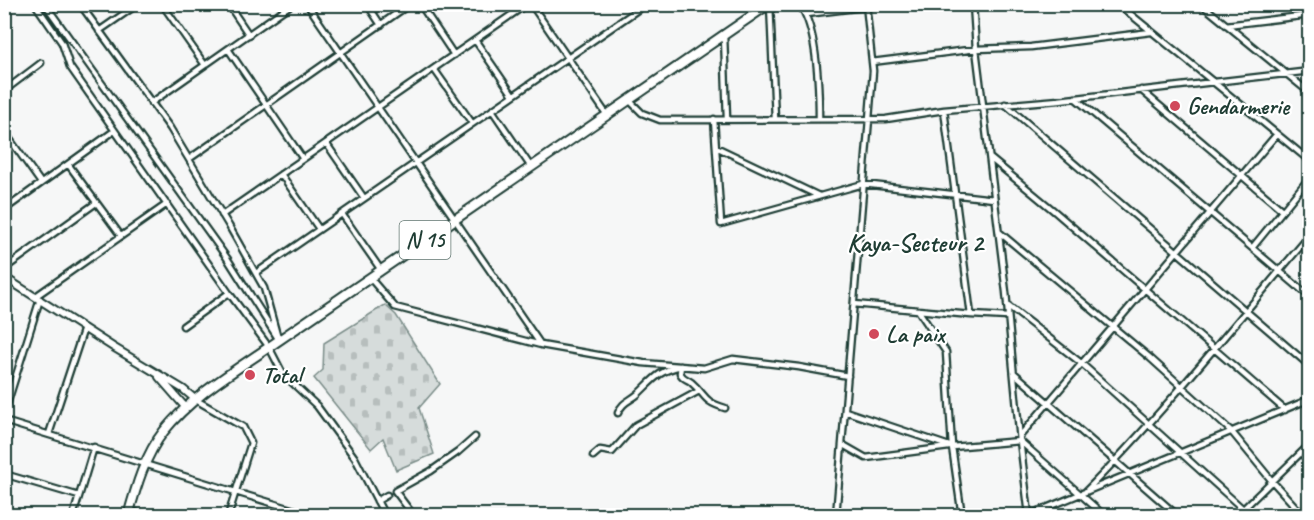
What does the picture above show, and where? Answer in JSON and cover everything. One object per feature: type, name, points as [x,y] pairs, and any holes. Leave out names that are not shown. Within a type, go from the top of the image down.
[{"type":"main road","name":"N 15","points":[[128,513],[145,463],[164,431],[196,399],[279,339],[769,4]]},
{"type":"street","points":[[35,4],[62,44],[70,67],[228,293],[269,347],[286,377],[318,406],[355,458],[385,516]]},
{"type":"street","points":[[45,4],[194,211],[279,339]]},
{"type":"street","points":[[80,4],[170,128],[189,159],[264,288],[279,339]]},
{"type":"street","points":[[99,31],[138,4]]},
{"type":"street","points":[[162,4],[205,65]]},
{"type":"street","points":[[228,4],[249,35]]},
{"type":"street","points":[[151,103],[292,4]]},
{"type":"street","points":[[307,4],[541,345]]},
{"type":"street","points":[[367,4],[381,25]]},
{"type":"street","points":[[189,159],[410,4]]},
{"type":"street","points":[[420,4],[454,55]]},
{"type":"street","points":[[222,215],[529,4],[608,115]]},
{"type":"street","points":[[256,273],[646,4]]},
{"type":"street","points":[[769,4],[775,119]]},
{"type":"street","points":[[799,4],[807,14],[819,82],[819,119]]},
{"type":"street","points":[[807,14],[888,4]]},
{"type":"street","points":[[973,4],[976,49],[1007,305],[1028,515],[1310,399]]},
{"type":"street","points":[[1118,4],[1310,162]]},
{"type":"street","points":[[1201,4],[1310,93]]},
{"type":"street","points":[[836,516],[873,70],[866,6]]},
{"type":"street","points":[[1226,25],[1310,15]]},
{"type":"street","points":[[872,62],[976,49],[1031,47],[1151,32]]},
{"type":"street","points":[[724,35],[727,119]]},
{"type":"street","points":[[475,40],[513,95]]},
{"type":"street","points":[[228,49],[303,159]]},
{"type":"street","points":[[4,91],[41,63]]},
{"type":"street","points":[[434,69],[472,123]]},
{"type":"street","points":[[629,100],[642,114],[660,120],[886,119],[945,110],[1075,98],[1310,71]]},
{"type":"street","points":[[1141,90],[1282,210]]},
{"type":"street","points":[[1075,98],[1310,297]]},
{"type":"street","points":[[1005,104],[1310,366]]},
{"type":"street","points":[[492,110],[531,167]]},
{"type":"street","points":[[945,110],[971,315]]},
{"type":"street","points":[[714,119],[721,224],[863,184],[994,199]]},
{"type":"street","points":[[4,131],[41,183]]},
{"type":"street","points":[[4,210],[114,131]]},
{"type":"street","points":[[845,446],[866,458],[1020,439],[1081,363],[1276,134]]},
{"type":"street","points":[[326,143],[364,198]]},
{"type":"street","points":[[716,147],[819,196]]},
{"type":"street","points":[[989,158],[1053,210],[1285,410]]},
{"type":"street","points":[[68,164],[121,237]]},
{"type":"street","points":[[280,174],[319,229]]},
{"type":"street","points":[[1252,248],[1310,177]]},
{"type":"street","points":[[4,269],[96,203]]},
{"type":"street","points":[[4,414],[38,298],[166,204]]},
{"type":"street","points":[[342,214],[381,270]]},
{"type":"street","points":[[998,231],[1113,326],[1231,431],[1304,516]]},
{"type":"street","points":[[1083,493],[1149,423],[1310,235]]},
{"type":"street","points":[[4,277],[243,427],[251,443],[228,516]]},
{"type":"street","points":[[370,278],[395,308],[541,345],[643,363],[704,368],[734,359],[848,376]]},
{"type":"street","points":[[183,326],[228,293]]},
{"type":"street","points":[[854,304],[1008,317]]},
{"type":"street","points":[[1007,305],[1081,363],[1243,509]]},
{"type":"street","points":[[918,310],[946,352],[952,447],[962,516]]},
{"type":"street","points":[[49,434],[84,328]]},
{"type":"street","points":[[681,366],[680,373],[683,378],[690,381],[709,403],[725,408]]},
{"type":"street","points":[[618,413],[624,403],[637,395],[665,370],[681,366]]},
{"type":"street","points":[[1014,373],[1178,516]]},
{"type":"street","points":[[156,374],[186,408]]},
{"type":"street","points":[[593,456],[600,450],[612,452],[636,425],[699,391]]},
{"type":"street","points":[[845,411],[952,447]]},
{"type":"street","points":[[4,420],[314,516]]},
{"type":"street","points":[[414,516],[395,490],[439,466],[475,437]]},
{"type":"street","points":[[1020,439],[1083,493],[1105,516]]},
{"type":"street","points":[[1236,516],[1310,444]]},
{"type":"street","points":[[73,516],[94,447]]},
{"type":"street","points":[[4,474],[79,496]]},
{"type":"street","points":[[377,501],[387,495]]},
{"type":"street","points":[[128,513],[148,516]]},
{"type":"green space","points":[[385,305],[396,315],[440,384],[419,408],[434,454],[396,470],[383,438],[371,449],[314,378],[323,370],[324,343]]},
{"type":"place","name":"Gendarmerie","points":[[1175,106]]},
{"type":"place","name":"La paix","points":[[874,334]]},
{"type":"place","name":"Total","points":[[250,375]]},
{"type":"district","name":"Kaya-Secteur 2","points":[[915,242]]}]
